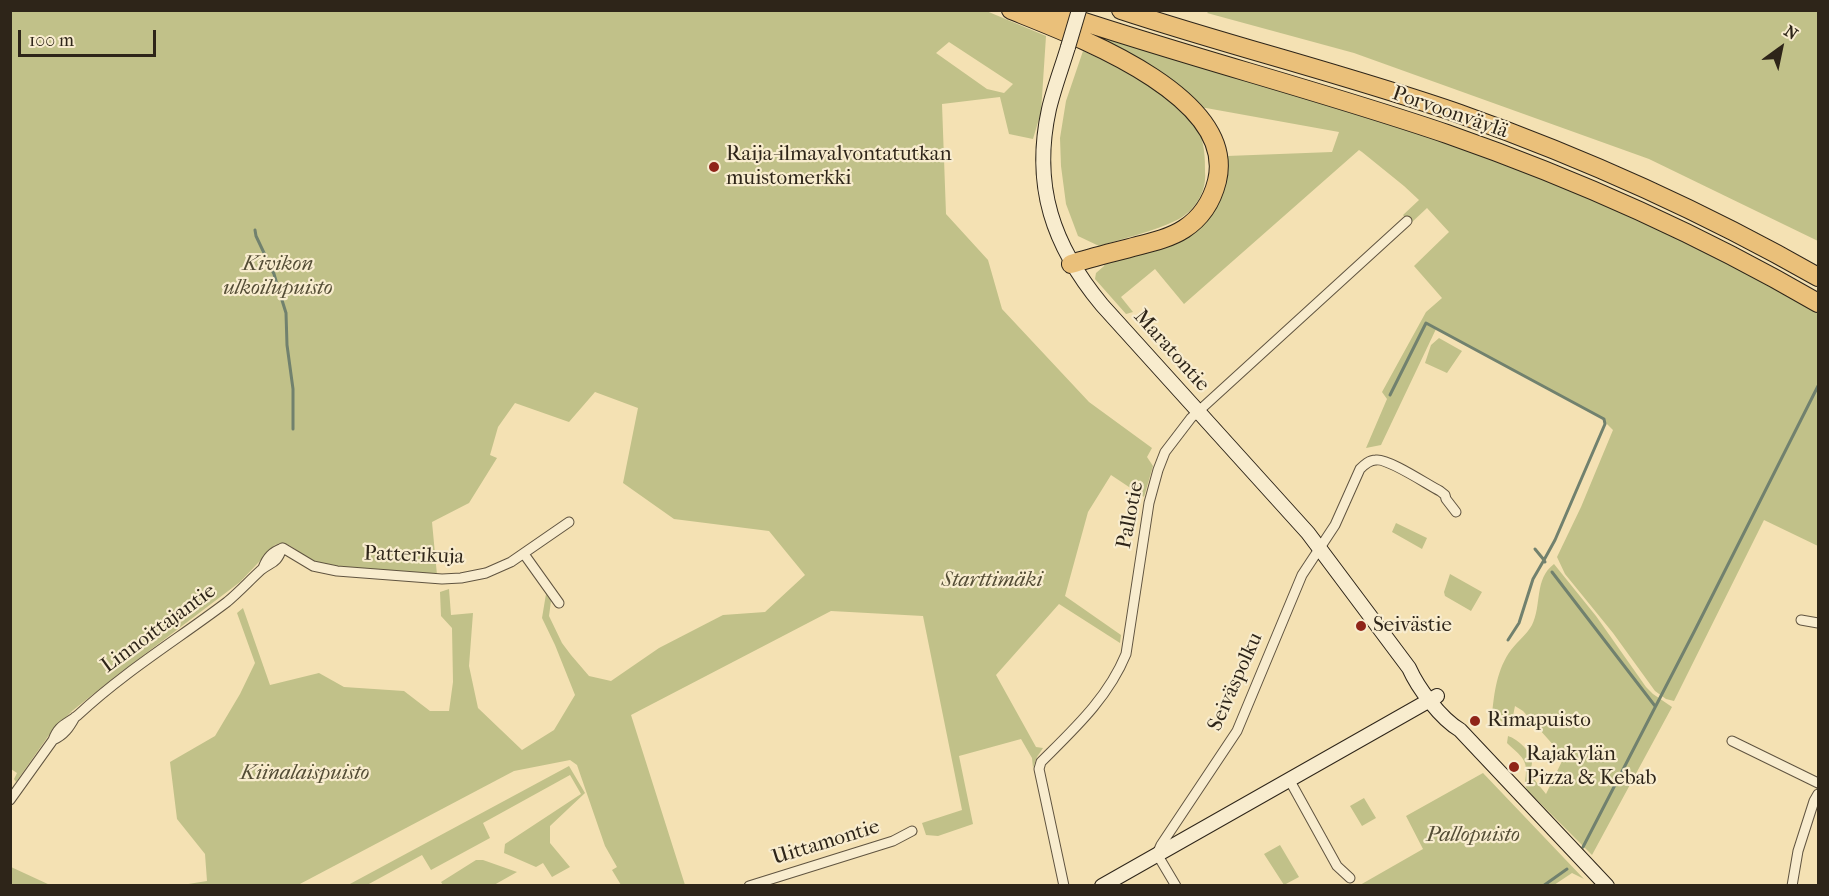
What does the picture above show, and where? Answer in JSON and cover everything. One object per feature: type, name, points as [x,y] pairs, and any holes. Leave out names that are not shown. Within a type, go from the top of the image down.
[{"type":"highway","points":[[1011,10],[1096,47],[1168,88],[1198,114],[1212,136],[1218,157],[1218,177],[1212,197],[1200,216],[1186,228],[1156,241],[1071,264]]},
{"type":"highway","name":"Porvoonväylä","points":[[1048,10],[1365,107],[1544,170],[1692,236],[1818,303]]},
{"type":"highway","name":"Porvoonväylä","points":[[1121,10],[1388,91],[1508,132],[1665,197],[1754,241],[1818,277]]},
{"type":"main road","name":"Maratontie","points":[[1079,10],[1049,108],[1044,156],[1047,202],[1055,230],[1071,264],[1102,305],[1320,549],[1413,678],[1433,698],[1451,724],[1460,730],[1607,885]]},
{"type":"main road","points":[[1102,885],[1290,781],[1433,698]]},
{"type":"street","name":"Pallotie","points":[[1064,885],[1039,769],[1041,762],[1096,704],[1119,672],[1126,654],[1149,503],[1165,452],[1174,437],[1198,412],[1407,221]]},
{"type":"street","name":"Seiväspolku","points":[[1157,854],[1161,844],[1237,731],[1302,575],[1335,525],[1360,470],[1365,464],[1376,459],[1388,463],[1440,491],[1456,512]]},
{"type":"street","name":"Patterikuja","points":[[283,548],[307,563],[327,570],[446,579],[461,578],[486,573],[503,566],[569,522]]},
{"type":"street","name":"Linnoittajantie","points":[[10,800],[53,740],[62,736],[75,717],[91,702],[230,599],[263,568],[272,565],[283,548]]},
{"type":"street","points":[[524,554],[559,603]]},
{"type":"street","points":[[1801,620],[1818,623]]},
{"type":"street","points":[[1732,741],[1818,783]]},
{"type":"street","points":[[1290,781],[1337,866],[1350,878]]},
{"type":"street","points":[[1792,885],[1797,851],[1818,794]]},
{"type":"street","name":"Uittamontie","points":[[748,885],[893,841],[912,831]]},
{"type":"street","points":[[1157,854],[1176,885]]},
{"type":"green space","name":"Kivikon ulkoilupuisto","points":[[984,10],[1046,36],[1041,112],[1033,139],[1009,134],[1000,97],[942,104],[946,214],[988,260],[1002,309],[1089,402],[1152,448],[1147,457],[1153,466],[1144,497],[1111,475],[1088,512],[1065,596],[1121,635],[1120,643],[1059,604],[996,675],[1036,747],[1043,748],[1033,768],[1032,758],[1021,739],[959,756],[973,824],[938,836],[926,835],[922,823],[962,810],[923,616],[831,611],[631,715],[685,885],[621,885],[612,870],[617,867],[605,846],[577,765],[570,760],[514,771],[298,885],[182,885],[207,881],[205,854],[177,819],[170,762],[215,736],[255,663],[237,613],[243,608],[270,685],[319,673],[344,687],[404,691],[430,711],[449,711],[453,682],[452,628],[441,616],[440,592],[449,589],[451,615],[473,613],[469,666],[478,708],[522,750],[554,730],[575,695],[542,618],[546,594],[551,601],[549,616],[562,643],[589,676],[611,681],[659,648],[723,615],[765,612],[805,575],[769,531],[674,519],[623,483],[638,408],[595,392],[569,422],[515,403],[498,427],[490,455],[497,458],[469,503],[432,522],[437,575],[329,567],[310,561],[291,546],[275,545],[240,582],[72,711],[49,735],[16,782],[14,779],[17,773],[11,769],[11,11]],"holes":[[[949,42],[1013,84],[1004,93],[987,89],[936,53]]]},
{"type":"green space","points":[[1209,11],[1818,11],[1818,241],[1649,159],[1354,53],[1207,13]]},
{"type":"green space","points":[[1083,30],[1438,140],[1554,183],[1648,224],[1729,264],[1818,313],[1818,546],[1764,520],[1674,701],[1666,699],[1655,691],[1613,633],[1565,574],[1557,557],[1613,430],[1601,418],[1436,329],[1381,445],[1366,448],[1387,399],[1382,392],[1426,312],[1442,298],[1414,266],[1449,232],[1427,208],[1410,224],[1403,215],[1419,200],[1362,152],[1359,150],[1184,304],[1155,269],[1121,297],[1133,312],[1126,314],[1095,279],[1096,273],[1105,262],[1150,246],[1217,195],[1227,156],[1332,152],[1339,132],[1197,108]]},
{"type":"green space","points":[[1083,51],[1147,84],[1177,106],[1198,131],[1205,156],[1205,179],[1202,193],[1189,211],[1177,220],[1159,228],[1099,246],[1078,236],[1066,204],[1061,166],[1060,138],[1066,101]]},
{"type":"green space","points":[[1439,338],[1462,351],[1447,373],[1425,363],[1431,345]]},
{"type":"green space","points":[[1396,523],[1427,538],[1422,549],[1392,532]]},
{"type":"green space","points":[[1554,564],[1596,616],[1646,687],[1672,707],[1592,855],[1528,791],[1525,784],[1525,762],[1507,743],[1508,736],[1527,750],[1532,763],[1529,773],[1546,794],[1564,757],[1523,711],[1515,706],[1511,726],[1508,728],[1492,716],[1495,690],[1502,665],[1532,625],[1541,585],[1548,570]]},
{"type":"green space","points":[[1450,574],[1482,592],[1471,611],[1445,596],[1444,592]]},
{"type":"green space","points":[[569,766],[585,793],[550,826],[550,843],[570,867],[552,877],[543,863],[536,867],[504,853],[505,844],[581,794],[570,775],[483,823],[490,838],[431,870],[422,855],[367,885],[348,885]]},
{"type":"green space","name":"Pallopuisto","points":[[1483,773],[1584,879],[1572,873],[1554,885],[1360,885],[1423,849],[1406,816]]},
{"type":"green space","points":[[1364,798],[1376,818],[1362,826],[1350,806]]},
{"type":"green space","points":[[1280,845],[1299,877],[1284,885],[1264,854]]},
{"type":"green space","points":[[476,860],[483,860],[517,872],[494,885],[443,885],[441,882]]},
{"type":"green space","points":[[11,867],[50,885],[11,885]]},
{"type":"waterway","points":[[255,230],[279,291]]},
{"type":"waterway","points":[[281,297],[286,313],[287,345],[293,389],[293,429]]},
{"type":"waterway","points":[[1390,395],[1426,323],[1604,419],[1605,424],[1545,562]]},
{"type":"waterway","points":[[1583,847],[1818,386]]},
{"type":"waterway","points":[[1508,640],[1519,623],[1533,579],[1544,560],[1535,549]]},
{"type":"waterway","points":[[1552,572],[1655,706]]},
{"type":"waterway","points":[[1543,886],[1567,869]]},
{"type":"place","name":"Raija-ilmavalvontatutkan muistomerkki","points":[[714,167]]},
{"type":"place","name":"Seivästie","points":[[1361,626]]},
{"type":"place","name":"Rimapuisto","points":[[1475,721]]},
{"type":"place","name":"Rajakylän Pizza & Kebab","points":[[1514,767]]},
{"type":"park label","name":"Starttimäki","points":[[992,581]]},
{"type":"park label","name":"Kiinalaispuisto","points":[[305,774]]}]
